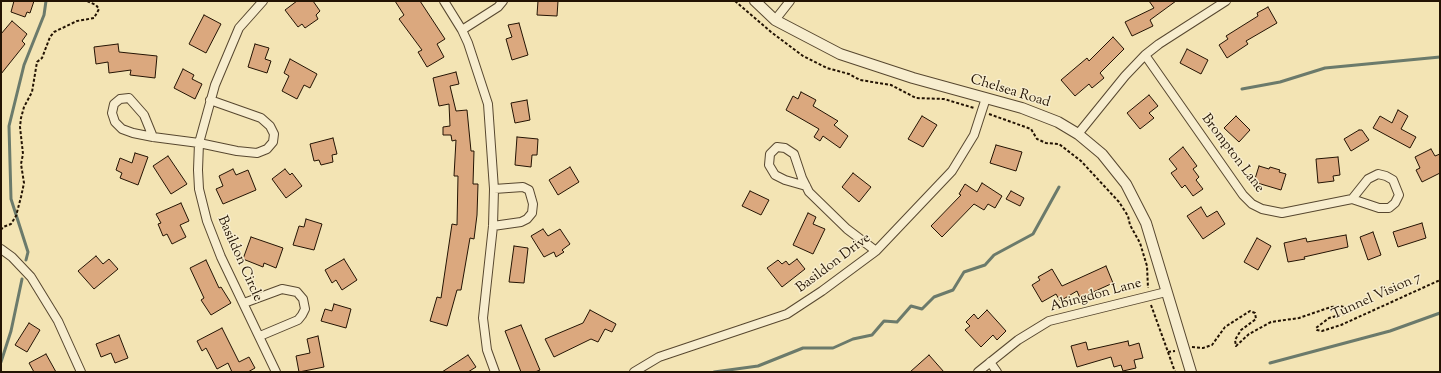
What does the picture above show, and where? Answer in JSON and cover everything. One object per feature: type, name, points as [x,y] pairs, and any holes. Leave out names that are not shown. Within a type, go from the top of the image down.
[{"type":"street","name":"Basildon Circle","points":[[263,1],[239,28],[210,100],[199,143],[199,189],[208,221],[221,257],[244,302],[276,372]]},
{"type":"street","points":[[444,1],[462,30],[475,59],[488,104],[494,189],[493,226],[483,318],[487,350],[495,372]]},
{"type":"street","points":[[462,30],[498,7],[503,1]]},
{"type":"street","name":"Chelsea Road","points":[[755,1],[775,20],[840,54],[913,78],[1022,108],[1058,122],[1078,134],[1102,154],[1126,184],[1146,223],[1191,372]]},
{"type":"street","points":[[775,20],[790,1]]},
{"type":"street","points":[[1078,134],[1125,76],[1145,55],[1159,44],[1226,1]]},
{"type":"street","name":"Brompton Lane","points":[[1145,55],[1243,195],[1252,204],[1262,210],[1282,213],[1352,199],[1379,208],[1389,208],[1395,203],[1399,195],[1393,180],[1378,174],[1368,179],[1352,199]]},
{"type":"street","points":[[153,137],[144,115],[129,98],[120,99],[114,104],[112,114],[115,122],[122,129],[153,137],[257,153],[267,149],[274,142],[274,134],[270,126],[261,118],[210,100]]},
{"type":"street","name":"Basildon Drive","points":[[634,372],[659,357],[787,314],[822,291],[876,251],[952,171],[974,135],[986,98]]},
{"type":"street","points":[[806,186],[775,175],[769,164],[770,154],[776,147],[785,148],[794,154],[809,192],[847,229],[876,251]]},
{"type":"street","points":[[493,226],[521,222],[527,219],[532,213],[534,204],[529,190],[523,187],[494,189]]},
{"type":"street","points":[[1,250],[12,257],[31,277],[58,321],[81,372]]},
{"type":"street","points":[[244,302],[282,289],[297,292],[303,299],[305,309],[298,320],[260,336]]},
{"type":"street","name":"Abingdon Lane","points":[[978,372],[1018,340],[1049,321],[1166,292]]},
{"type":"street","points":[[990,362],[997,372]]},
{"type":"path","points":[[1,230],[3,227],[11,224],[21,197],[24,182],[21,164],[23,154],[20,127],[21,118],[24,107],[32,92],[37,62],[42,58],[50,36],[54,32],[77,21],[94,18],[99,9],[96,4],[87,1]]},
{"type":"path","points":[[990,114],[1031,129],[1037,139],[1046,143],[1059,144],[1081,161],[1118,202],[1128,216],[1130,225],[1140,243],[1147,266],[1148,289]]},
{"type":"path","name":"Tunnel Vision 7","points":[[1190,347],[1203,348],[1212,345],[1225,327],[1250,311],[1255,313],[1256,319],[1241,330],[1235,340],[1236,346],[1249,334],[1271,322],[1299,318],[1331,307],[1340,306],[1344,307],[1346,310],[1344,314],[1329,318],[1316,328],[1322,331],[1341,325],[1440,280]]},
{"type":"path","points":[[1150,301],[1175,372]]},
{"type":"path","points":[[1168,352],[1177,350]]},
{"type":"building","points":[[14,1],[34,1],[30,13],[27,12],[25,17],[11,12]]},
{"type":"building","points":[[297,1],[313,1],[320,11],[316,15],[318,19],[305,28],[302,24],[298,27],[285,10]]},
{"type":"building","points":[[395,1],[420,1],[445,39],[437,44],[444,57],[427,67],[418,52],[422,50],[399,19],[404,15]]},
{"type":"building","points":[[538,1],[558,1],[557,16],[537,15]]},
{"type":"building","points":[[1149,1],[1176,1],[1150,20],[1153,26],[1132,36],[1125,22],[1154,8]]},
{"type":"building","points":[[1268,7],[1277,23],[1246,41],[1248,44],[1227,58],[1219,45],[1228,39],[1226,36],[1258,16],[1257,13]]},
{"type":"building","points":[[204,15],[221,24],[206,53],[189,44]]},
{"type":"building","points":[[12,21],[27,34],[22,41],[25,44],[1,74],[1,34]]},
{"type":"building","points":[[519,23],[528,55],[512,60],[506,39],[512,37],[508,25]]},
{"type":"building","points":[[1113,37],[1124,49],[1100,73],[1104,78],[1092,88],[1089,84],[1075,96],[1061,80],[1087,58],[1089,61]]},
{"type":"building","points":[[118,44],[119,52],[157,56],[155,78],[130,75],[131,70],[109,73],[108,62],[96,64],[94,47]]},
{"type":"building","points":[[255,44],[269,48],[265,59],[271,61],[267,73],[248,67]]},
{"type":"building","points":[[1187,49],[1208,60],[1201,74],[1180,63]]},
{"type":"building","points":[[290,59],[317,74],[310,88],[304,85],[297,99],[282,91],[289,76],[284,73]]},
{"type":"building","points":[[183,69],[194,75],[192,79],[202,84],[195,99],[174,88]]},
{"type":"building","points":[[456,72],[459,84],[450,86],[456,111],[467,110],[471,151],[474,151],[473,184],[478,184],[477,215],[474,239],[470,238],[461,290],[457,290],[447,326],[430,321],[437,297],[441,298],[452,224],[457,225],[458,176],[454,176],[456,140],[452,141],[451,135],[443,135],[443,127],[450,126],[449,104],[439,106],[433,78]]},
{"type":"building","points":[[801,92],[816,100],[813,106],[838,121],[834,125],[848,136],[840,148],[823,136],[820,141],[814,137],[819,129],[786,110],[793,96],[798,99]]},
{"type":"building","points":[[1149,95],[1158,106],[1149,113],[1154,118],[1140,129],[1127,113]]},
{"type":"building","points":[[527,100],[530,120],[515,123],[511,103]]},
{"type":"building","points":[[1398,110],[1408,116],[1401,129],[1416,137],[1410,148],[1373,128],[1380,116],[1392,123]]},
{"type":"building","points":[[922,116],[937,125],[923,147],[908,139]]},
{"type":"building","points":[[1236,116],[1250,130],[1239,142],[1224,128]]},
{"type":"building","points":[[1359,130],[1362,130],[1369,140],[1351,151],[1344,139]]},
{"type":"building","points":[[517,137],[538,139],[537,155],[532,155],[531,167],[515,165]]},
{"type":"building","points":[[333,138],[337,154],[332,155],[333,162],[321,165],[319,160],[314,161],[310,144]]},
{"type":"building","points":[[996,145],[1022,152],[1016,171],[990,163]]},
{"type":"building","points":[[1183,147],[1197,166],[1193,169],[1199,177],[1196,180],[1203,189],[1193,196],[1185,185],[1182,188],[1171,173],[1177,169],[1169,159]]},
{"type":"building","points":[[1431,149],[1435,156],[1440,154],[1440,173],[1422,182],[1416,170],[1420,168],[1415,157]]},
{"type":"building","points":[[135,153],[148,157],[138,185],[120,178],[122,173],[116,170],[120,158],[132,163]]},
{"type":"building","points":[[168,156],[187,184],[171,194],[153,166]]},
{"type":"building","points":[[1338,157],[1340,175],[1333,176],[1334,181],[1318,183],[1316,159]]},
{"type":"building","points":[[1259,166],[1269,169],[1270,167],[1280,170],[1279,172],[1286,174],[1281,190],[1254,182]]},
{"type":"building","points":[[570,167],[579,182],[558,195],[549,180]]},
{"type":"building","points":[[233,169],[236,175],[248,170],[256,190],[223,204],[216,189],[223,186],[219,176]]},
{"type":"building","points":[[285,169],[290,175],[292,173],[302,186],[286,198],[272,179]]},
{"type":"building","points":[[853,173],[871,187],[859,202],[842,187]]},
{"type":"building","points":[[982,183],[1002,196],[995,208],[988,204],[984,210],[974,204],[942,237],[931,226],[961,195],[959,194],[965,184],[977,192]]},
{"type":"building","points":[[750,191],[769,200],[761,215],[742,206]]},
{"type":"building","points":[[1011,191],[1024,198],[1020,206],[1006,199]]},
{"type":"building","points":[[181,203],[189,221],[180,225],[186,237],[172,244],[167,234],[163,236],[158,224],[161,223],[156,214]]},
{"type":"building","points":[[1201,207],[1207,217],[1217,211],[1225,224],[1203,239],[1187,216]]},
{"type":"building","points":[[808,213],[816,217],[813,224],[825,229],[813,254],[793,245]]},
{"type":"building","points":[[306,219],[322,224],[314,250],[293,245],[299,226],[304,227]]},
{"type":"building","points":[[1422,223],[1426,238],[1398,247],[1393,232]]},
{"type":"building","points":[[543,229],[548,236],[560,229],[570,244],[562,250],[564,252],[556,257],[554,252],[544,257],[531,236]]},
{"type":"building","points":[[1373,232],[1381,255],[1368,260],[1360,237]]},
{"type":"building","points":[[1346,235],[1348,247],[1304,257],[1305,259],[1288,262],[1284,243],[1306,238],[1307,242]]},
{"type":"building","points":[[251,237],[283,248],[276,268],[264,263],[263,267],[243,259]]},
{"type":"building","points":[[1257,238],[1271,246],[1258,270],[1244,262]]},
{"type":"building","points":[[514,246],[528,248],[524,283],[509,282]]},
{"type":"building","points":[[96,256],[103,264],[109,259],[118,269],[94,289],[78,271]]},
{"type":"building","points":[[344,259],[357,280],[342,290],[336,280],[332,283],[325,270]]},
{"type":"building","points":[[797,259],[805,269],[782,287],[767,268],[778,260],[782,264],[786,261],[789,265]]},
{"type":"building","points":[[206,260],[219,288],[221,287],[231,303],[211,315],[201,300],[204,298],[190,268]]},
{"type":"building","points":[[1106,266],[1113,283],[1080,298],[1077,291],[1060,301],[1056,294],[1042,302],[1032,285],[1040,280],[1038,277],[1052,269],[1062,286]]},
{"type":"building","points":[[334,304],[351,309],[346,328],[321,321],[325,309],[332,311]]},
{"type":"building","points":[[590,310],[616,324],[612,332],[605,329],[598,342],[591,339],[554,357],[545,339],[583,323]]},
{"type":"building","points":[[987,310],[1006,331],[997,340],[993,335],[981,347],[965,330],[970,326],[966,322],[974,314],[978,319]]},
{"type":"building","points":[[29,323],[40,330],[27,352],[15,345]]},
{"type":"building","points":[[521,325],[540,370],[535,372],[521,372],[505,331]]},
{"type":"building","points":[[222,328],[239,362],[249,357],[255,368],[248,372],[232,372],[228,363],[217,369],[206,348],[202,351],[197,341]]},
{"type":"building","points":[[119,335],[128,358],[115,363],[111,353],[101,357],[96,344]]},
{"type":"building","points":[[318,336],[324,367],[299,372],[296,356],[310,353],[307,339]]},
{"type":"building","points":[[1128,341],[1129,346],[1139,343],[1143,358],[1134,360],[1136,368],[1123,371],[1121,365],[1114,367],[1111,357],[1077,367],[1071,346],[1086,342],[1088,350]]},
{"type":"building","points":[[46,354],[56,372],[34,372],[29,363]]},
{"type":"building","points":[[468,355],[476,367],[468,372],[442,372]]},
{"type":"building","points":[[929,355],[944,372],[910,372]]},
{"type":"waterway","points":[[26,260],[28,252],[11,199],[9,126],[24,65],[44,15],[46,1]]},
{"type":"waterway","points":[[1242,89],[1280,82],[1325,68],[1440,57]]},
{"type":"waterway","points":[[714,372],[758,366],[803,348],[833,348],[853,339],[872,335],[884,321],[897,322],[911,306],[922,309],[934,297],[953,290],[964,272],[985,265],[994,255],[1033,234],[1059,187]]},
{"type":"waterway","points":[[1,362],[11,331],[22,279]]},
{"type":"waterway","points":[[1270,363],[1390,331],[1440,313]]}]
